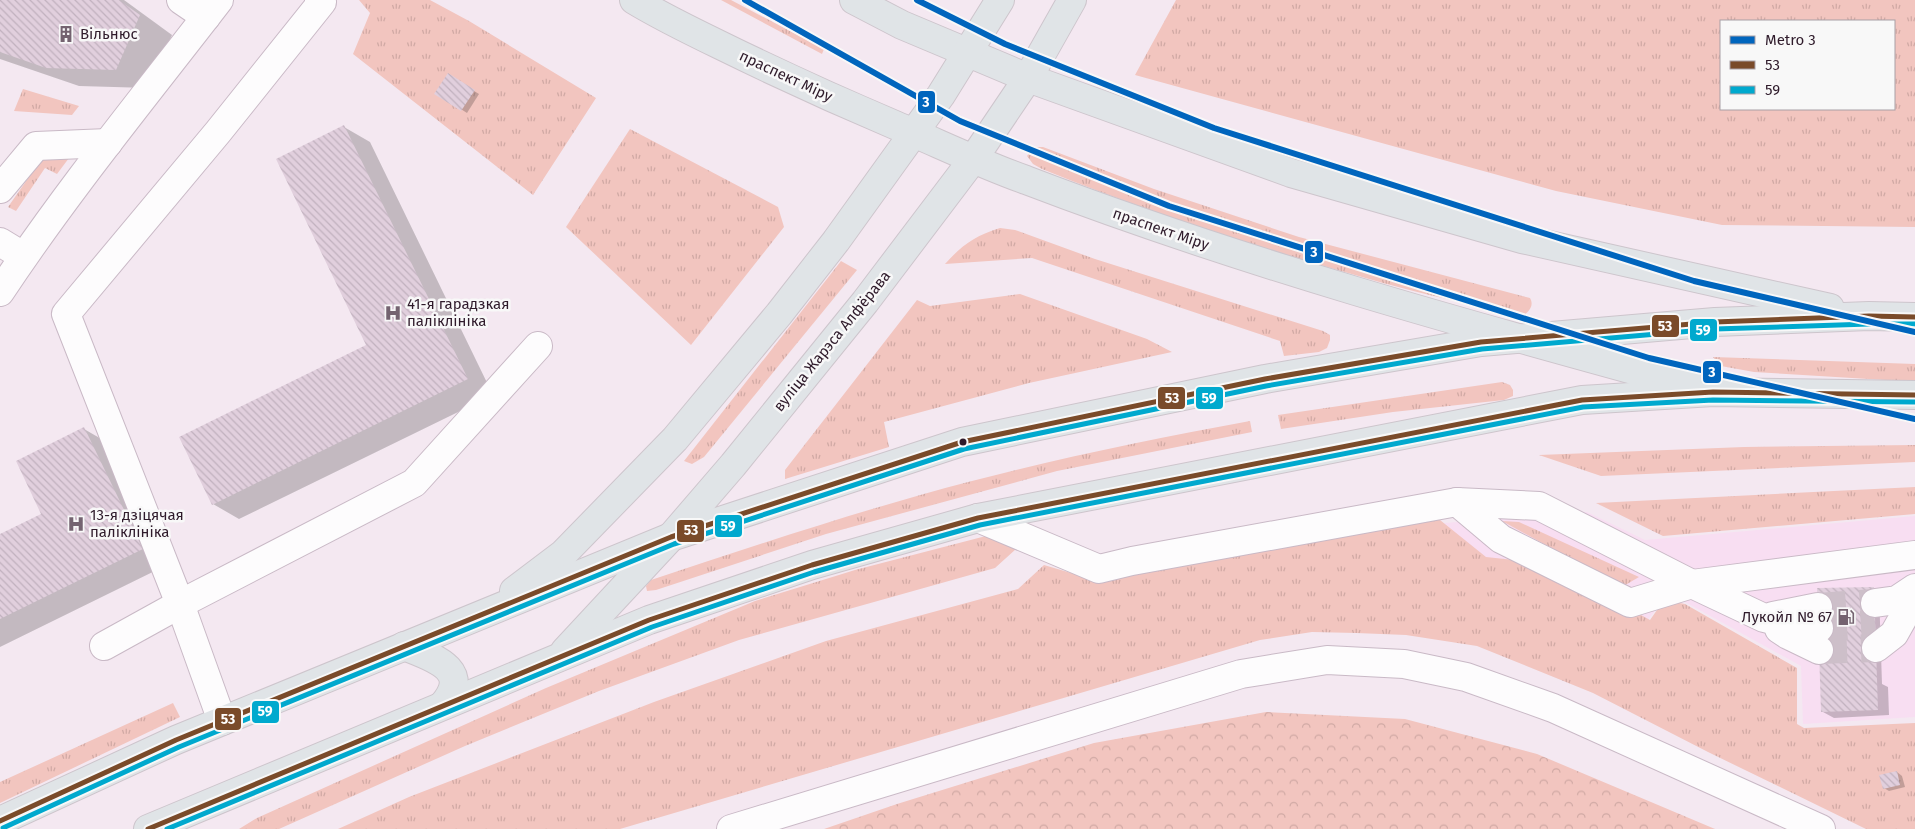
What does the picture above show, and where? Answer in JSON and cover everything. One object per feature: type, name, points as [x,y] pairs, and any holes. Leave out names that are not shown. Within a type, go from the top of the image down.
[{"type":"main road","name":"праспект Міру","points":[[634,0],[655,13],[756,63],[1023,180],[1264,264],[1515,338],[1713,392]]},
{"type":"main road","points":[[854,0],[902,25],[1028,78],[1291,173],[1522,239],[1869,316]]},
{"type":"main road","points":[[487,611],[563,554],[675,439],[836,241],[969,53],[1000,0]]},
{"type":"main road","name":"вуліца Жарэса Алфёрава","points":[[559,657],[671,537],[733,465],[825,352],[974,158],[1028,78],[1072,0]]},
{"type":"main road","points":[[0,821],[176,740],[671,537],[962,442],[1265,379],[1481,342],[1714,322],[1869,316],[1915,317]]},
{"type":"main road","points":[[148,829],[443,704],[649,620],[803,568],[978,518],[1582,400],[1713,392],[1915,395]]},
{"type":"main road","points":[[404,646],[444,664],[452,673],[454,686],[450,696],[443,704]]},
{"type":"street","points":[[0,292],[24,256],[108,143],[212,8],[181,0]]},
{"type":"street","points":[[222,721],[180,604],[66,314],[218,132],[322,2],[319,0]]},
{"type":"street","points":[[0,189],[36,146],[108,143]]},
{"type":"street","points":[[0,242],[24,256]]},
{"type":"street","points":[[104,646],[180,604],[414,483],[538,346]]},
{"type":"street","points":[[978,518],[1099,569],[1167,554],[1457,502],[1539,506],[1692,584],[1764,618],[1801,627],[1819,628]]},
{"type":"street","points":[[1457,502],[1501,539],[1630,603],[1692,584],[1915,555]]},
{"type":"street","points":[[1915,588],[1897,600],[1875,625],[1894,634],[1915,595]]},
{"type":"street","points":[[731,829],[1241,674],[1327,660],[1404,664],[1466,677],[1553,708],[1821,829]]},
{"type":"shaded area","points":[[1587,512],[1645,540],[1915,516],[1915,717],[1803,724],[1801,666],[1685,602],[1658,607],[1645,623],[1492,571],[1432,524]]},
{"type":"green space","points":[[359,0],[430,0],[469,21],[596,98],[533,195],[353,54],[370,13]]},
{"type":"green space","points":[[721,0],[731,0],[824,49],[822,54]]},
{"type":"green space","points":[[1176,0],[1915,0],[1915,227],[1722,225],[1556,191],[1135,75]]},
{"type":"green space","points":[[23,89],[79,106],[72,115],[14,111]]},
{"type":"green space","points":[[630,129],[778,207],[784,227],[691,345],[566,227]]},
{"type":"green space","points":[[1034,147],[1043,147],[1154,189],[1299,237],[1530,298],[1531,308],[1524,315],[1513,314],[1415,292],[1254,245],[1084,186],[1042,169],[1033,164],[1027,156]]},
{"type":"green space","points":[[69,158],[57,174],[45,168],[16,211],[8,207],[43,159]]},
{"type":"green space","points":[[1000,228],[1015,230],[1095,259],[1323,331],[1330,335],[1330,340],[1327,348],[1319,352],[1284,356],[1280,341],[1032,258],[945,264],[970,242],[983,234]]},
{"type":"green space","points":[[841,261],[857,270],[704,457],[692,464],[684,461]]},
{"type":"green space","points":[[1020,294],[1147,339],[1172,352],[1029,383],[884,422],[889,447],[785,479],[785,470],[917,300],[930,306]]},
{"type":"green space","points":[[1713,357],[1915,364],[1915,380],[1754,372],[1721,366]]},
{"type":"green space","points":[[1502,382],[1510,385],[1513,390],[1513,396],[1504,400],[1393,412],[1281,429],[1278,415]]},
{"type":"green space","points":[[1250,421],[1252,432],[1057,471],[826,534],[656,590],[647,591],[646,586],[651,580],[891,503],[1076,456]]},
{"type":"green space","points":[[1915,445],[1915,462],[1601,476],[1539,455],[1744,447]]},
{"type":"green space","points":[[1915,487],[1915,514],[1663,536],[1596,503]]},
{"type":"green space","points":[[1416,514],[1440,520],[1486,557],[1532,562],[1589,586],[1650,620],[1664,600],[1685,604],[1797,668],[1797,724],[1804,728],[1915,723],[1915,829],[1866,829],[1708,752],[1593,693],[1477,646],[1406,635],[1312,632],[1260,640],[620,829],[338,829],[409,797],[654,702],[826,641],[1018,589],[1044,565],[1088,578]]},
{"type":"green space","points":[[1502,521],[1519,522],[1639,577],[1622,587]]},
{"type":"green space","points":[[986,536],[1016,549],[995,568],[739,640],[599,691],[465,746],[279,829],[239,829],[257,818],[546,688],[755,601],[855,570]]},
{"type":"green space","points":[[173,703],[180,717],[0,803],[0,782]]},
{"type":"green space","points":[[1266,712],[1405,719],[1537,754],[1715,829],[824,829],[897,804],[1094,743]]},
{"type":"building","name":"Вільнюс","points":[[0,0],[119,0],[140,15],[116,70],[46,68],[0,52]]},
{"type":"building","points":[[448,73],[475,90],[461,111],[434,94]]},
{"type":"building","name":"41-я гарадзкая паліклініка","points":[[344,125],[468,379],[212,505],[179,437],[366,345],[276,159]]},
{"type":"building","name":"13-я дзіцячая паліклініка","points":[[84,427],[143,549],[0,619],[0,534],[41,514],[16,461]]},
{"type":"building","points":[[1874,587],[1878,710],[1821,712],[1817,588]]},
{"type":"building","points":[[1897,771],[1900,785],[1883,789],[1879,775]]},
{"type":"tunnel","points":[[1818,607],[1875,603]]},
{"type":"tunnel","points":[[1819,628],[1875,624]]},
{"type":"tunnel","points":[[1819,650],[1876,648]]},
{"type":"metro line","name":"3","points":[[745,0],[960,121],[1169,206],[1649,358],[1915,419]]},
{"type":"metro line","name":"3","points":[[917,0],[1005,44],[1214,128],[1694,281],[1915,332]]},
{"type":"transit line","name":"53","points":[[0,821],[176,740],[671,537],[962,442],[1265,379],[1481,342],[1715,322],[1869,316],[1915,317]]},
{"type":"transit line","name":"59","points":[[3,828],[179,747],[674,544],[964,449],[1266,386],[1482,349],[1715,329],[1915,324]]},
{"type":"transit line","name":"53","points":[[148,829],[649,620],[812,565],[978,518],[1582,400],[1713,392],[1915,395]]},
{"type":"transit line","name":"59","points":[[167,829],[652,627],[814,572],[980,525],[1583,407],[1713,400],[1915,402]]},
{"type":"place","name":"Вільнюс","points":[[66,34]]},
{"type":"place","name":"41-я гарадзкая паліклініка","points":[[393,313]]},
{"type":"place","name":"13-я дзіцячая паліклініка","points":[[76,524]]},
{"type":"place","name":"Лукойл № 67","points":[[1846,617]]}]
